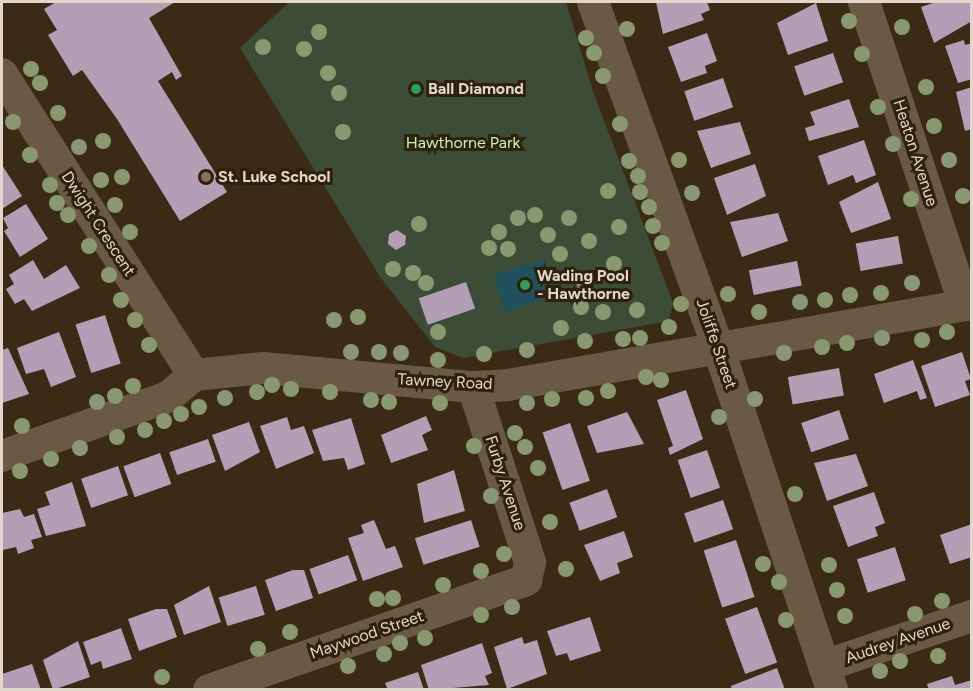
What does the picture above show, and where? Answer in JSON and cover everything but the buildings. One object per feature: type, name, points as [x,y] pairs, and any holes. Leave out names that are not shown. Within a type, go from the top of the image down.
[{"type":"street","name":"Joliffe Street","points":[[593,2],[717,344],[828,678]]},
{"type":"street","name":"Heaton Avenue","points":[[864,2],[968,304]]},
{"type":"street","name":"Dwight Crescent","points":[[2,74],[194,375]]},
{"type":"street","name":"Tawney Road","points":[[194,375],[263,368],[473,387],[717,344],[968,304]]},
{"type":"street","points":[[2,456],[168,397],[194,375]]},
{"type":"street","name":"Furby Avenue","points":[[473,387],[530,562],[526,580]]},
{"type":"street","name":"Maywood Street","points":[[209,690],[526,580]]},
{"type":"street","name":"Audrey Avenue","points":[[828,678],[972,616]]},
{"type":"green space","name":"Hawthorne Park","points":[[289,2],[566,2],[593,91],[673,303],[669,321],[463,358],[435,347],[380,277],[240,48]]},
{"type":"water","name":"Wading Pool - Hawthorne","points":[[544,259],[556,295],[505,312],[494,275]]},
{"type":"place","name":"Ball Diamond","points":[[416,89]]},
{"type":"place","name":"St. Luke School","points":[[206,177]]},
{"type":"place","name":"Wading Pool - Hawthorne","points":[[525,285]]}]
